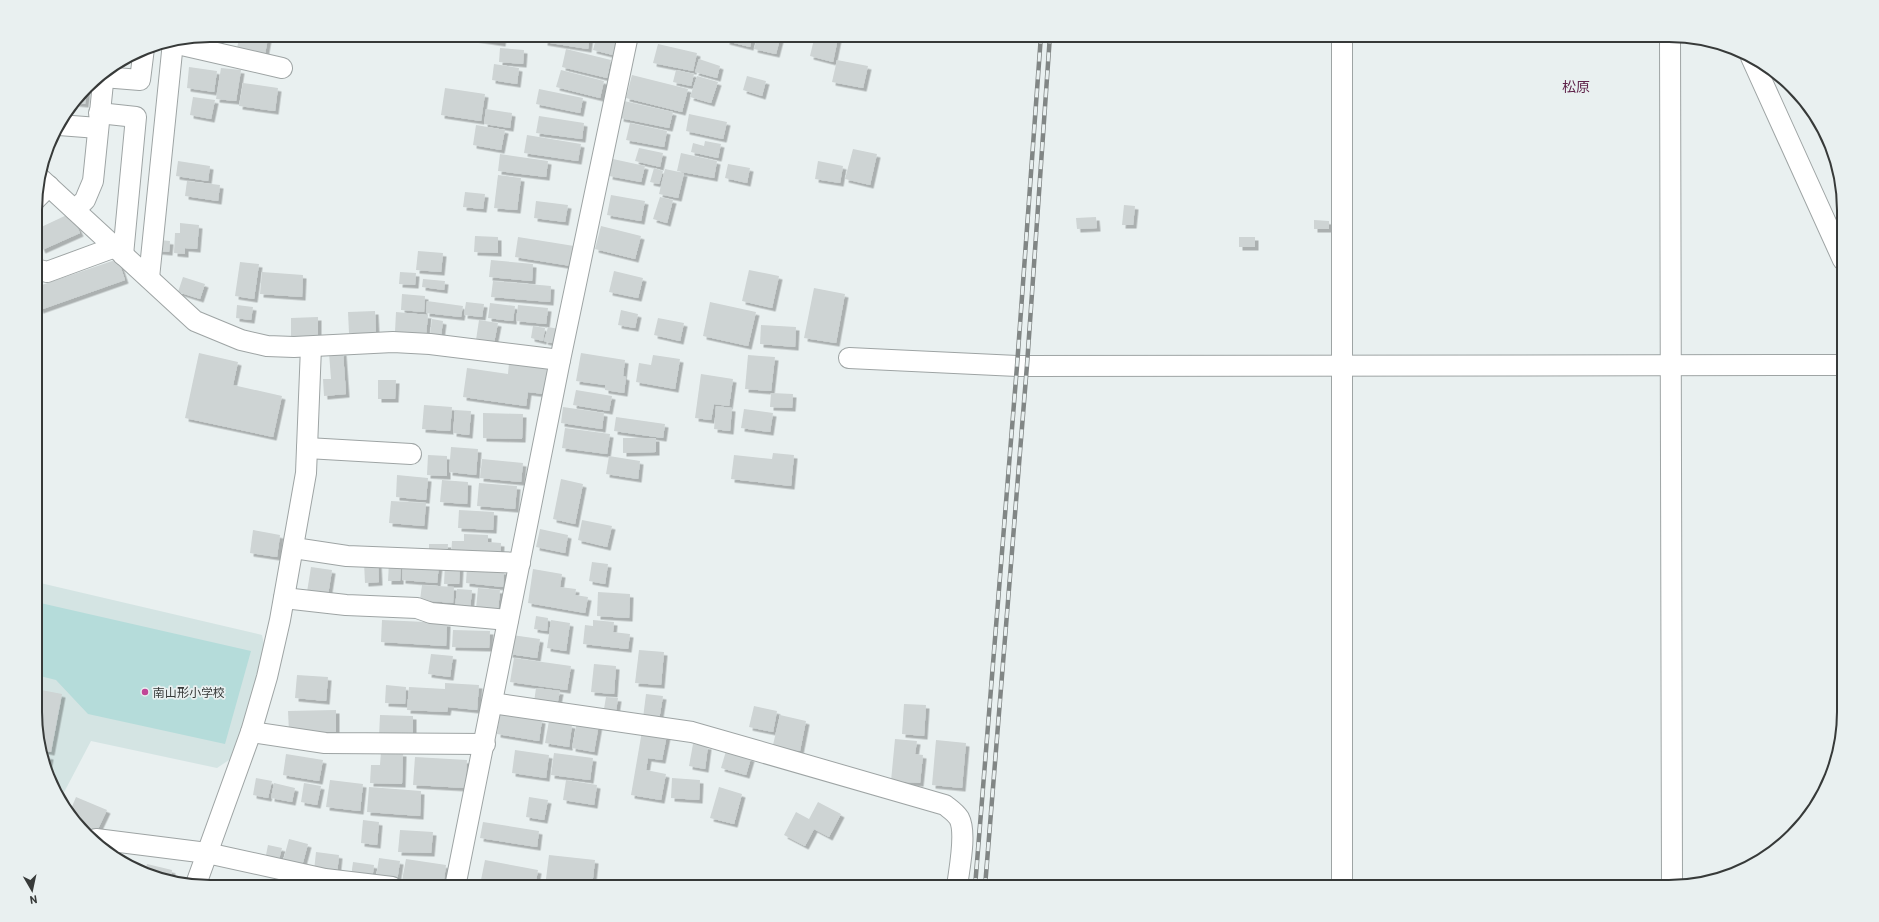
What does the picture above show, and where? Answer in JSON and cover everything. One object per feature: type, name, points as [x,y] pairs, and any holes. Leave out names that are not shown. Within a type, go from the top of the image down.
[{"type":"street","points":[[456,880],[485,744],[560,360],[627,42]]},
{"type":"street","points":[[1342,42],[1342,880]]},
{"type":"street","points":[[1670,42],[1672,880]]},
{"type":"street","points":[[180,45],[282,68]]},
{"type":"street","points":[[149,278],[173,46]]},
{"type":"street","points":[[109,76],[140,80],[143,56]]},
{"type":"street","points":[[1755,65],[1837,247]]},
{"type":"street","points":[[75,210],[85,200],[93,181],[102,81]]},
{"type":"street","points":[[65,124],[136,117],[119,251]]},
{"type":"street","points":[[43,189],[75,210],[195,321],[213,330],[241,340],[267,346],[311,346],[393,342],[430,344],[560,360]]},
{"type":"street","points":[[42,271],[47,272],[119,251]]},
{"type":"street","points":[[197,880],[251,732],[267,677],[284,598],[306,473],[311,346]]},
{"type":"street","points":[[849,358],[1017,366],[1837,365]]},
{"type":"street","points":[[307,448],[411,454]]},
{"type":"street","points":[[294,548],[347,556],[520,563]]},
{"type":"street","points":[[284,598],[346,605],[417,608],[431,613],[508,620]]},
{"type":"street","points":[[492,703],[692,732],[944,805],[954,811],[963,830],[958,880]]},
{"type":"street","points":[[251,732],[326,743],[485,744]]},
{"type":"street","points":[[101,840],[207,853],[333,880]]},
{"type":"shaded area","name":"南山形小学校","points":[[42,583],[262,635],[265,649],[235,756],[217,768],[91,741],[63,794],[51,766],[43,734]]},
{"type":"shaded area","points":[[42,603],[251,651],[225,744],[88,714],[56,680],[42,676]]},
{"type":"building","points":[[206,42],[220,42],[219,46]]},
{"type":"building","points":[[238,42],[267,42],[265,54],[237,48]]},
{"type":"building","points":[[544,42],[589,42],[588,49]]},
{"type":"building","points":[[595,42],[617,42],[613,55],[593,50]]},
{"type":"building","points":[[730,42],[751,42],[750,47]]},
{"type":"building","points":[[756,42],[779,42],[776,54],[754,49]]},
{"type":"building","points":[[813,42],[837,42],[833,62],[810,56]]},
{"type":"building","points":[[658,44],[697,53],[693,71],[653,63]]},
{"type":"building","points":[[500,48],[524,50],[523,64],[499,62]]},
{"type":"building","points":[[566,49],[611,60],[607,78],[562,67]]},
{"type":"building","points":[[699,59],[720,66],[717,78],[695,72]]},
{"type":"building","points":[[837,60],[868,66],[863,88],[832,82]]},
{"type":"building","points":[[494,64],[519,68],[517,84],[492,80]]},
{"type":"building","points":[[189,67],[217,71],[214,92],[187,88]]},
{"type":"building","points":[[221,68],[241,70],[236,101],[216,99]]},
{"type":"building","points":[[561,70],[604,81],[600,98],[556,87]]},
{"type":"building","points":[[676,70],[694,74],[691,86],[673,82]]},
{"type":"building","points":[[632,75],[688,89],[682,112],[626,98]]},
{"type":"building","points":[[697,76],[718,82],[711,103],[690,97]]},
{"type":"building","points":[[747,76],[766,81],[762,96],[743,90]]},
{"type":"building","points":[[243,83],[278,88],[275,111],[239,106]]},
{"type":"building","points":[[445,88],[485,94],[481,121],[441,115]]},
{"type":"building","points":[[539,89],[583,98],[580,113],[536,104]]},
{"type":"building","points":[[86,97],[85,104],[80,104]]},
{"type":"building","points":[[193,97],[215,100],[211,119],[190,115]]},
{"type":"building","points":[[624,101],[673,112],[669,128],[620,118]]},
{"type":"building","points":[[486,109],[512,113],[510,128],[484,124]]},
{"type":"building","points":[[689,114],[727,122],[723,139],[686,131]]},
{"type":"building","points":[[539,116],[584,123],[582,139],[536,133]]},
{"type":"building","points":[[630,123],[667,131],[664,147],[626,140]]},
{"type":"building","points":[[476,125],[505,130],[501,150],[473,145]]},
{"type":"building","points":[[527,135],[581,144],[578,161],[524,153]]},
{"type":"building","points":[[705,141],[721,144],[718,158],[691,152],[693,143],[704,146]]},
{"type":"building","points":[[639,148],[663,153],[660,167],[635,161]]},
{"type":"building","points":[[853,149],[877,154],[870,185],[845,179]]},
{"type":"building","points":[[681,153],[717,161],[714,178],[677,171]]},
{"type":"building","points":[[500,154],[548,161],[546,177],[498,171]]},
{"type":"building","points":[[613,159],[645,166],[641,182],[609,176]]},
{"type":"building","points":[[178,161],[210,166],[208,181],[176,176]]},
{"type":"building","points":[[818,161],[843,166],[840,183],[815,179]]},
{"type":"building","points":[[728,164],[750,168],[747,183],[725,178]]},
{"type":"building","points":[[654,168],[663,171],[659,184],[650,182]]},
{"type":"building","points":[[665,169],[684,173],[678,198],[659,194]]},
{"type":"building","points":[[498,175],[521,178],[517,210],[494,208]]},
{"type":"building","points":[[187,181],[220,185],[218,201],[185,196]]},
{"type":"building","points":[[465,192],[485,194],[483,209],[463,207]]},
{"type":"building","points":[[611,195],[645,201],[641,221],[607,215]]},
{"type":"building","points":[[660,197],[673,200],[667,223],[653,219]]},
{"type":"building","points":[[536,201],[568,205],[565,222],[534,218]]},
{"type":"building","points":[[1124,205],[1135,206],[1133,225],[1122,225]]},
{"type":"building","points":[[71,213],[80,233],[42,250],[42,227]]},
{"type":"building","points":[[1096,217],[1097,228],[1077,229],[1076,218]]},
{"type":"building","points":[[1314,220],[1329,221],[1329,229],[1314,229]]},
{"type":"building","points":[[180,223],[199,225],[197,249],[185,248],[185,254],[174,253],[175,233],[180,233]]},
{"type":"building","points":[[601,226],[641,236],[635,259],[595,249]]},
{"type":"building","points":[[475,236],[498,237],[498,253],[474,252]]},
{"type":"building","points":[[518,237],[574,246],[571,266],[515,257]]},
{"type":"building","points":[[1239,237],[1255,237],[1255,247],[1239,247]]},
{"type":"building","points":[[159,240],[170,241],[169,252],[158,251]]},
{"type":"building","points":[[418,251],[443,253],[441,272],[416,270]]},
{"type":"building","points":[[118,259],[125,280],[42,309],[42,285]]},
{"type":"building","points":[[491,260],[533,264],[532,281],[489,277]]},
{"type":"building","points":[[240,262],[259,264],[254,299],[235,296]]},
{"type":"building","points":[[749,270],[779,276],[772,308],[742,301]]},
{"type":"building","points":[[614,271],[643,278],[638,298],[609,292]]},
{"type":"building","points":[[262,272],[303,275],[302,297],[260,294]]},
{"type":"building","points":[[400,272],[416,273],[415,285],[399,284]]},
{"type":"building","points":[[183,277],[205,284],[200,299],[178,292]]},
{"type":"building","points":[[423,279],[445,281],[444,290],[422,287]]},
{"type":"building","points":[[493,281],[551,286],[550,302],[491,297]]},
{"type":"building","points":[[814,288],[845,294],[836,343],[804,338]]},
{"type":"building","points":[[402,294],[425,296],[424,312],[401,310]]},
{"type":"building","points":[[427,301],[463,306],[461,317],[426,313]]},
{"type":"building","points":[[466,302],[484,304],[482,317],[464,315]]},
{"type":"building","points":[[710,302],[756,312],[748,346],[703,336]]},
{"type":"building","points":[[490,303],[515,306],[513,321],[488,318]]},
{"type":"building","points":[[237,305],[253,307],[251,320],[236,318]]},
{"type":"building","points":[[518,305],[548,308],[546,324],[516,321]]},
{"type":"building","points":[[621,310],[638,314],[635,328],[618,325]]},
{"type":"building","points":[[375,311],[376,332],[349,333],[348,312]]},
{"type":"building","points":[[396,312],[428,315],[426,335],[395,332]]},
{"type":"building","points":[[318,317],[318,338],[291,339],[291,318]]},
{"type":"building","points":[[658,318],[684,323],[680,341],[654,335]]},
{"type":"building","points":[[432,319],[443,321],[441,336],[430,335]]},
{"type":"building","points":[[479,320],[498,323],[494,343],[476,340]]},
{"type":"building","points":[[761,325],[796,327],[795,347],[760,344]]},
{"type":"building","points":[[533,326],[545,328],[543,341],[531,338]]},
{"type":"building","points":[[548,327],[559,329],[556,344],[544,341]]},
{"type":"building","points":[[343,352],[346,394],[324,396],[323,379],[331,379],[329,353]]},
{"type":"building","points":[[199,353],[238,362],[233,385],[282,396],[273,437],[185,418]]},
{"type":"building","points":[[581,353],[625,360],[623,376],[626,377],[624,393],[605,390],[605,385],[576,381]]},
{"type":"building","points":[[653,355],[680,359],[675,389],[636,382],[639,363],[651,365]]},
{"type":"building","points":[[748,355],[775,357],[771,391],[745,389]]},
{"type":"building","points":[[509,363],[547,368],[544,394],[528,392],[526,406],[463,397],[467,368],[508,374]]},
{"type":"building","points":[[701,374],[733,379],[729,406],[714,404],[711,420],[695,418]]},
{"type":"building","points":[[378,380],[396,380],[395,399],[378,399]]},
{"type":"building","points":[[576,390],[612,396],[609,411],[573,405]]},
{"type":"building","points":[[771,393],[793,394],[792,408],[770,407]]},
{"type":"building","points":[[424,405],[452,407],[450,431],[422,429]]},
{"type":"building","points":[[716,406],[732,408],[730,431],[714,429]]},
{"type":"building","points":[[563,407],[604,413],[602,429],[561,423]]},
{"type":"building","points":[[744,409],[773,413],[770,432],[741,428]]},
{"type":"building","points":[[455,410],[471,411],[469,435],[453,433]]},
{"type":"building","points":[[483,413],[523,414],[522,439],[483,438]]},
{"type":"building","points":[[616,417],[665,424],[663,438],[614,431]]},
{"type":"building","points":[[565,428],[610,434],[607,454],[562,448]]},
{"type":"building","points":[[623,438],[656,438],[656,452],[623,453]]},
{"type":"building","points":[[451,447],[478,449],[476,475],[449,472]]},
{"type":"building","points":[[773,453],[794,455],[791,486],[731,479],[734,455],[772,459]]},
{"type":"building","points":[[428,455],[447,456],[447,476],[427,475]]},
{"type":"building","points":[[609,456],[640,461],[638,479],[606,474]]},
{"type":"building","points":[[482,459],[523,463],[521,482],[480,478]]},
{"type":"building","points":[[397,475],[428,478],[426,500],[396,497]]},
{"type":"building","points":[[561,479],[583,484],[575,524],[553,519]]},
{"type":"building","points":[[442,480],[468,482],[467,504],[440,502]]},
{"type":"building","points":[[479,483],[517,486],[515,509],[477,506]]},
{"type":"building","points":[[391,501],[426,503],[424,526],[389,523]]},
{"type":"building","points":[[459,510],[494,512],[493,530],[458,528]]},
{"type":"building","points":[[582,520],[612,526],[607,547],[578,540]]},
{"type":"building","points":[[540,529],[568,535],[565,553],[536,547]]},
{"type":"building","points":[[253,530],[280,535],[277,557],[250,553]]},
{"type":"building","points":[[464,534],[488,535],[488,542],[501,543],[500,559],[451,557],[452,541],[464,541]]},
{"type":"building","points":[[429,544],[448,544],[447,557],[429,556]]},
{"type":"building","points":[[378,561],[379,582],[365,583],[364,562]]},
{"type":"building","points":[[389,562],[401,562],[400,581],[388,581]]},
{"type":"building","points":[[403,562],[439,565],[437,583],[402,580]]},
{"type":"building","points":[[592,562],[608,564],[605,584],[589,581]]},
{"type":"building","points":[[445,565],[460,566],[459,584],[444,584]]},
{"type":"building","points":[[311,567],[332,570],[328,595],[307,592]]},
{"type":"building","points":[[467,567],[504,571],[503,587],[466,583]]},
{"type":"building","points":[[533,569],[562,574],[560,587],[576,589],[575,595],[588,597],[585,613],[528,603]]},
{"type":"building","points":[[422,585],[454,587],[453,603],[420,600]]},
{"type":"building","points":[[478,588],[500,590],[498,611],[476,609]]},
{"type":"building","points":[[457,589],[472,590],[470,609],[455,608]]},
{"type":"building","points":[[598,592],[630,594],[629,618],[597,616]]},
{"type":"building","points":[[536,616],[548,618],[547,631],[534,629]]},
{"type":"building","points":[[382,620],[447,623],[446,646],[381,642]]},
{"type":"building","points":[[551,620],[570,623],[566,651],[547,648]]},
{"type":"building","points":[[593,620],[614,622],[613,632],[630,634],[628,649],[583,644],[585,625],[593,626]]},
{"type":"building","points":[[453,630],[490,631],[489,648],[452,647]]},
{"type":"building","points":[[512,635],[540,639],[537,658],[509,654]]},
{"type":"building","points":[[639,650],[664,652],[661,685],[635,683]]},
{"type":"building","points":[[431,654],[453,656],[450,677],[428,674]]},
{"type":"building","points":[[514,658],[571,666],[567,690],[510,682]]},
{"type":"building","points":[[594,664],[616,666],[614,694],[591,692]]},
{"type":"building","points":[[297,675],[328,677],[326,701],[295,698]]},
{"type":"building","points":[[445,683],[479,685],[477,710],[448,707],[447,712],[407,710],[409,687],[445,689]]},
{"type":"building","points":[[386,685],[406,687],[405,704],[385,703]]},
{"type":"building","points":[[536,688],[560,691],[557,706],[534,702]]},
{"type":"building","points":[[42,690],[62,694],[51,752],[47,751],[43,734]]},
{"type":"building","points":[[646,694],[663,696],[659,720],[643,718]]},
{"type":"building","points":[[606,697],[618,698],[616,711],[604,709]]},
{"type":"building","points":[[904,704],[926,705],[924,736],[902,734]]},
{"type":"building","points":[[754,706],[777,711],[773,732],[749,727]]},
{"type":"building","points":[[336,710],[336,732],[289,732],[288,711]]},
{"type":"building","points":[[500,713],[542,720],[539,741],[497,734]]},
{"type":"building","points":[[380,715],[413,716],[413,737],[379,737]]},
{"type":"building","points":[[780,715],[806,721],[800,751],[773,745]]},
{"type":"building","points":[[549,721],[572,725],[569,747],[545,743]]},
{"type":"building","points":[[577,721],[599,724],[594,752],[572,748]]},
{"type":"building","points":[[642,731],[667,735],[662,760],[648,758],[646,770],[666,774],[661,800],[631,795]]},
{"type":"building","points":[[895,739],[917,741],[915,754],[923,755],[920,783],[891,781]]},
{"type":"building","points":[[936,740],[966,743],[962,788],[932,785]]},
{"type":"building","points":[[693,744],[708,746],[705,769],[689,766]]},
{"type":"building","points":[[515,750],[549,755],[546,778],[512,773]]},
{"type":"building","points":[[726,751],[751,758],[746,775],[721,768]]},
{"type":"building","points":[[381,752],[403,753],[402,784],[370,783],[371,765],[380,765]]},
{"type":"building","points":[[554,753],[593,758],[590,780],[551,775]]},
{"type":"building","points":[[286,754],[323,760],[319,781],[283,775]]},
{"type":"building","points":[[415,757],[467,760],[465,788],[413,785]]},
{"type":"building","points":[[256,778],[272,781],[268,798],[253,795]]},
{"type":"building","points":[[672,778],[700,780],[699,800],[671,798]]},
{"type":"building","points":[[330,780],[363,784],[360,811],[326,807]]},
{"type":"building","points":[[566,780],[597,785],[594,805],[563,800]]},
{"type":"building","points":[[274,783],[295,788],[292,802],[271,798]]},
{"type":"building","points":[[304,783],[321,786],[317,805],[301,802]]},
{"type":"building","points":[[369,787],[421,791],[420,816],[367,812]]},
{"type":"building","points":[[719,787],[742,794],[734,824],[710,818]]},
{"type":"building","points":[[76,797],[107,810],[97,831],[87,826],[72,808]]},
{"type":"building","points":[[529,797],[548,800],[544,820],[526,817]]},
{"type":"building","points":[[818,802],[841,814],[829,837],[814,829],[805,846],[784,835],[796,812],[809,819]]},
{"type":"building","points":[[363,820],[379,822],[377,845],[361,843]]},
{"type":"building","points":[[483,822],[539,831],[537,847],[480,838]]},
{"type":"building","points":[[400,830],[433,832],[431,853],[398,852]]},
{"type":"building","points":[[289,839],[308,844],[302,866],[283,861]]},
{"type":"building","points":[[268,845],[282,848],[278,863],[265,860]]},
{"type":"building","points":[[316,852],[339,855],[337,874],[314,871]]},
{"type":"building","points":[[549,855],[595,860],[593,880],[546,880]]},
{"type":"building","points":[[379,858],[400,861],[397,880],[376,878]]},
{"type":"building","points":[[406,859],[446,865],[444,880],[402,880]]},
{"type":"building","points":[[485,860],[538,870],[536,880],[481,880]]},
{"type":"building","points":[[353,862],[374,865],[372,880],[351,877]]},
{"type":"building","points":[[147,864],[172,870],[171,875],[156,871],[146,867]]},
{"type":"railway","points":[[976,880],[1017,366],[1040,42]]},
{"type":"railway","points":[[986,880],[1027,365],[1050,42]]},
{"type":"place","name":"南山形小学校","points":[[145,692]]},
{"type":"district","name":"松原","points":[[1576,86]]}]
